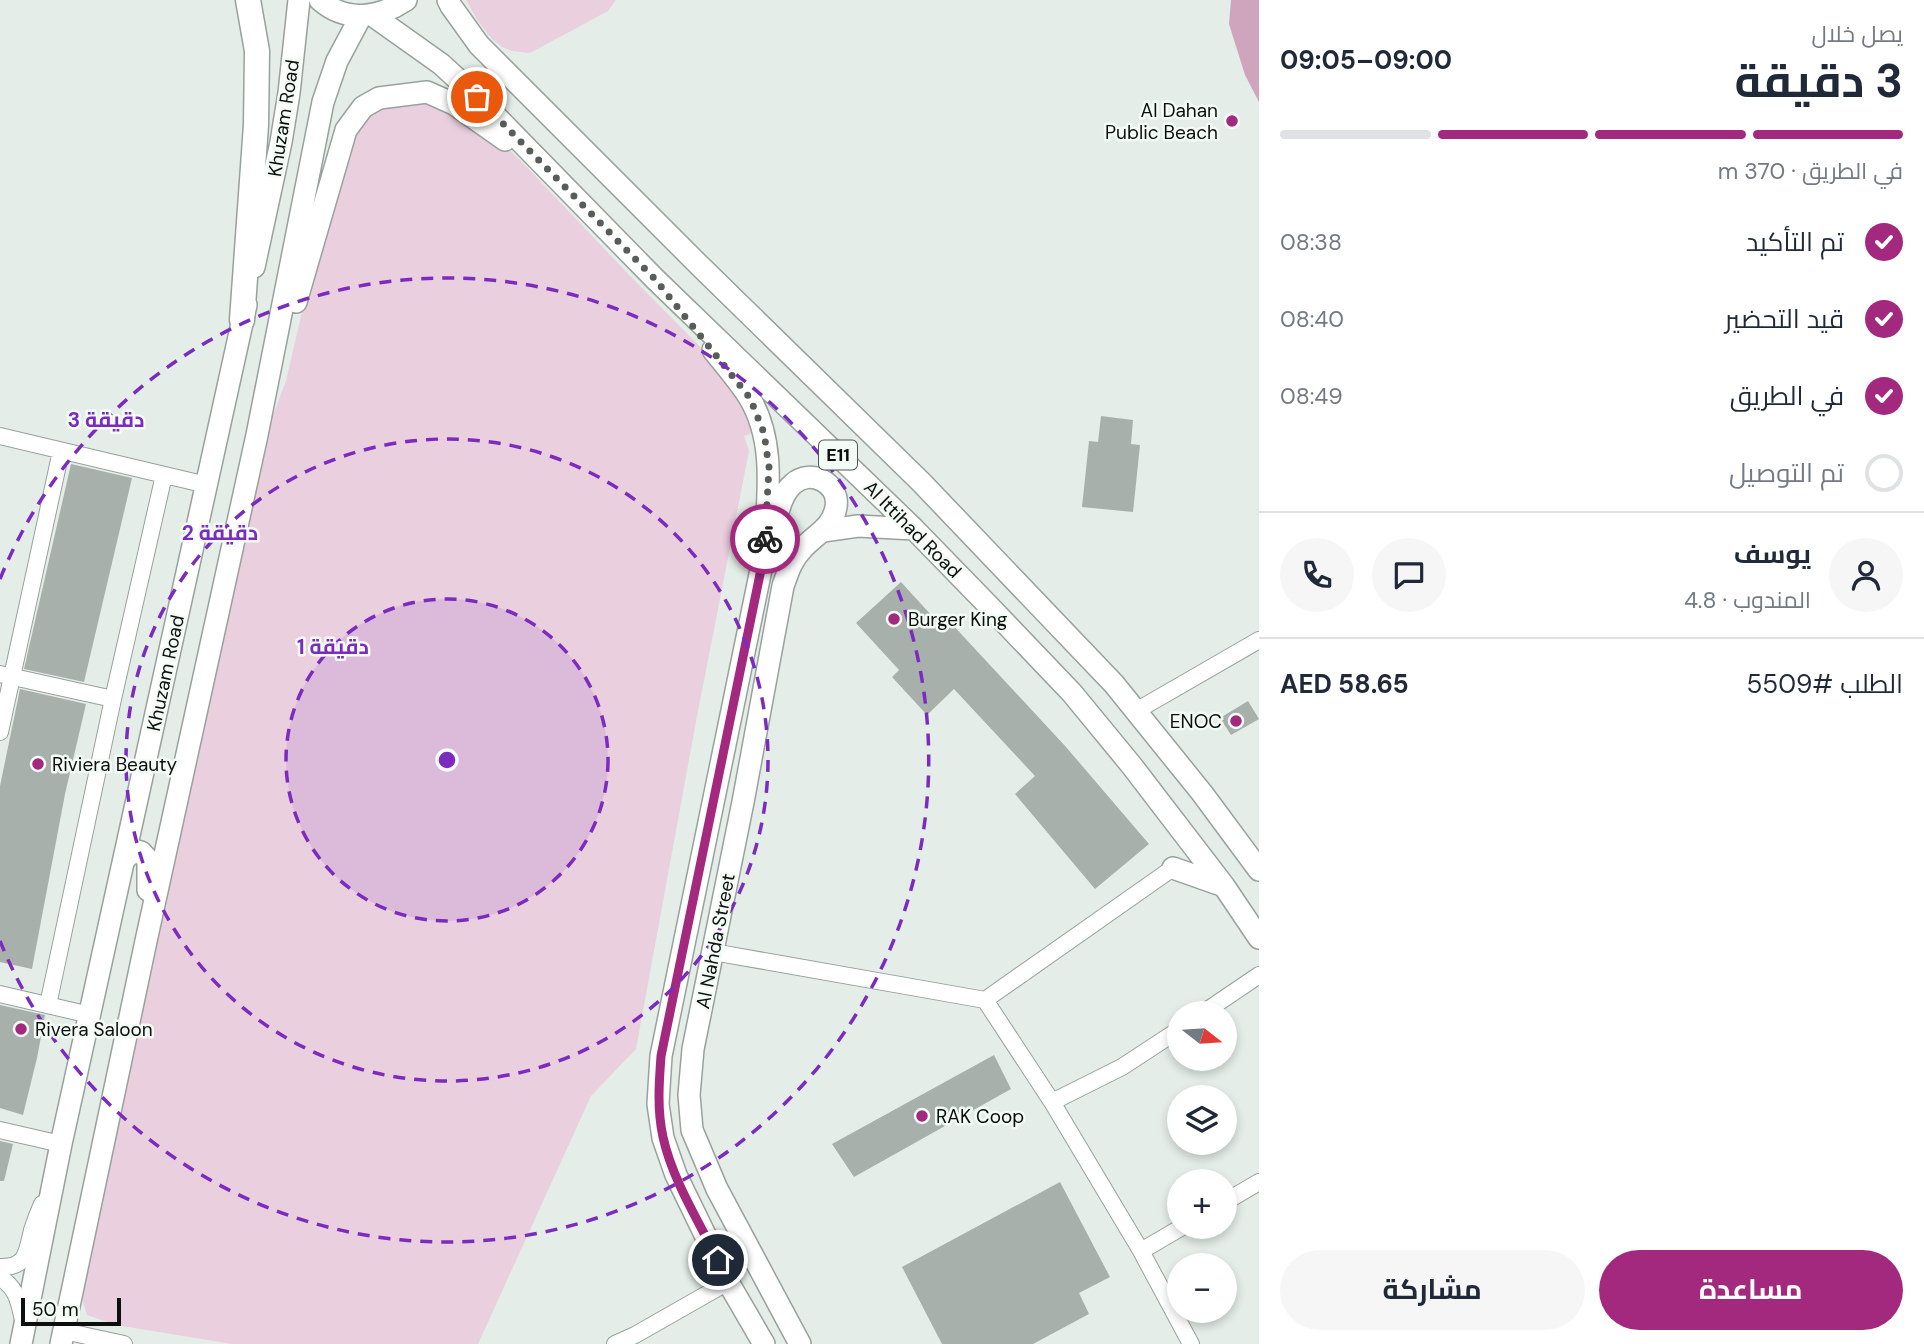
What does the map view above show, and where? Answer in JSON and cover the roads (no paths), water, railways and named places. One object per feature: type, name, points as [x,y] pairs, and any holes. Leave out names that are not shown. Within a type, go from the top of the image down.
[{"type":"highway","points":[[242,320],[256,125],[257,51],[248,0]]},
{"type":"main road","name":"Khuzam Road","points":[[22,1335],[61,1143],[281,142],[299,0]]},
{"type":"main road","name":"E11","points":[[320,0],[343,13],[367,16]]},
{"type":"main road","points":[[367,16],[392,9],[406,0]]},
{"type":"main road","name":"Al Ittihad Road","points":[[448,0],[479,45],[921,482],[1114,684],[1202,793],[1259,870]]},
{"type":"main road","name":"Khuzam Road","points":[[63,1337],[146,941],[257,435],[323,102],[337,61],[367,16]]},
{"type":"main road","name":"Al Ittihad Road","points":[[367,16],[387,24],[441,64],[477,97],[655,279],[914,529],[1072,693],[1224,886],[1259,938]]},
{"type":"main road","points":[[257,435],[346,130],[363,107],[379,98],[428,92],[454,104],[549,171]]},
{"type":"main road","points":[[655,279],[750,398],[755,410],[764,433],[769,467],[765,550]]},
{"type":"main road","points":[[765,550],[785,493],[793,483],[804,477],[815,477],[826,482],[835,492],[836,508],[823,531]]},
{"type":"main road","points":[[823,531],[858,526],[914,529]]},
{"type":"main road","name":"Al Nahda Street","points":[[800,1344],[717,1189],[692,1130],[689,1095],[693,1049],[783,586],[792,561],[823,531]]},
{"type":"main road","name":"Al Nahda Street","points":[[764,1344],[728,1282],[676,1175],[663,1138],[658,1104],[661,1056],[765,550]]},
{"type":"main road","points":[[124,860],[134,850],[141,852],[148,860],[146,941]]},
{"type":"main road","points":[[1173,868],[1224,886]]},
{"type":"street","points":[[0,436],[207,485]]},
{"type":"street","points":[[0,732],[6,675],[61,450]]},
{"type":"street","points":[[48,1005],[164,475]]},
{"type":"street","points":[[1136,712],[1259,640]]},
{"type":"street","points":[[6,675],[113,699]]},
{"type":"street","points":[[713,951],[985,1000],[1173,868]]},
{"type":"street","points":[[1221,1001],[1259,975]]},
{"type":"street","points":[[0,993],[90,1015]]},
{"type":"street","points":[[985,1000],[1052,1102],[1141,1251],[1191,1344]]},
{"type":"street","points":[[1052,1102],[1122,1068],[1167,1038]]},
{"type":"street","points":[[0,1130],[61,1143]]},
{"type":"street","points":[[1237,1195],[1259,1182]]},
{"type":"street","points":[[0,1267],[18,1264],[25,1256],[36,1216],[52,1191]]},
{"type":"street","points":[[1141,1251],[1167,1236]]},
{"type":"street","points":[[0,1278],[13,1289],[18,1298],[22,1335]]},
{"type":"street","points":[[615,1344],[728,1282]]},
{"type":"street","points":[[63,1337],[124,1344]]},
{"type":"place","name":"Al Dahan Public Beach","points":[[1232,121]]},
{"type":"place","name":"Burger King","points":[[894,619]]},
{"type":"place","name":"ENOC","points":[[1236,721]]},
{"type":"place","name":"Riviera Beauty","points":[[38,764]]},
{"type":"place","name":"Rivera Saloon","points":[[21,1029]]},
{"type":"place","name":"RAK Coop","points":[[922,1116]]}]
